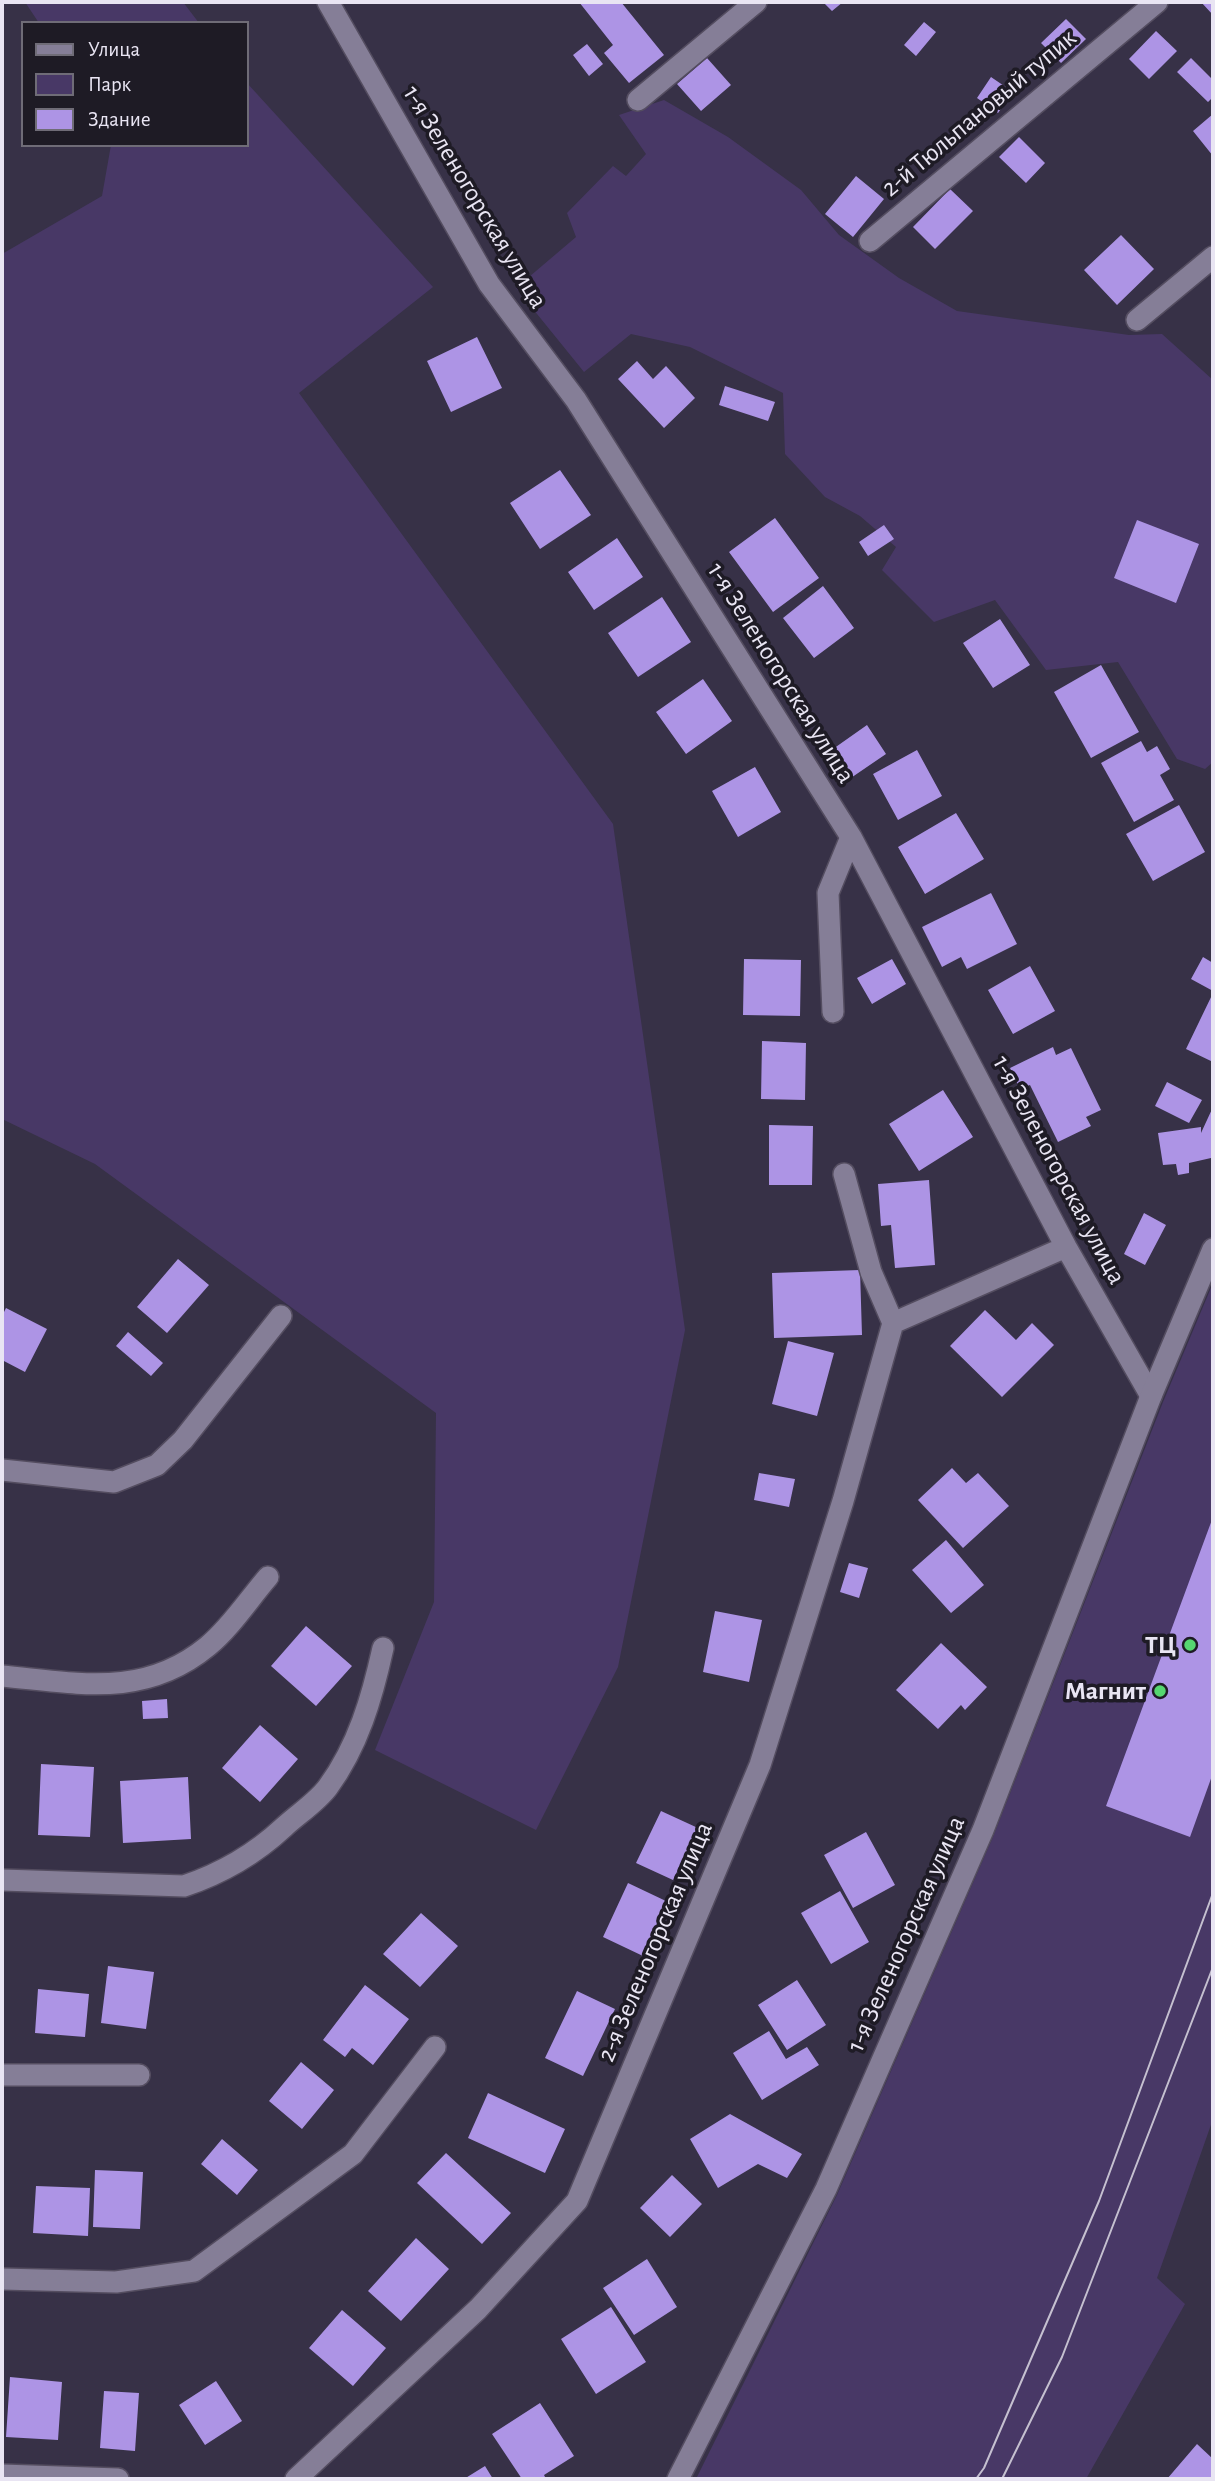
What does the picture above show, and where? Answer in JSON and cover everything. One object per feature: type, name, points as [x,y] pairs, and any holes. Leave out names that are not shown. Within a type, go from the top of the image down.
[{"type":"street","points":[[638,100],[755,2]]},
{"type":"street","name":"2-й Тюльпановый тупик","points":[[870,241],[1157,2]]},
{"type":"street","name":"1-я Зеленогорская улица","points":[[334,4],[488,284],[576,400],[851,836],[1066,1247],[1151,1396]]},
{"type":"street","points":[[1137,320],[1213,257]]},
{"type":"street","points":[[833,1012],[828,893],[851,836]]},
{"type":"street","points":[[844,1174],[871,1272],[893,1323],[1066,1247]]},
{"type":"street","name":"1-я Зеленогорская улица","points":[[678,2479],[826,2189],[983,1830],[1151,1396],[1213,1249]]},
{"type":"street","points":[[2,1470],[114,1482],[157,1465],[183,1440],[281,1316]]},
{"type":"street","name":"2-я Зеленогорская улица","points":[[296,2479],[478,2309],[577,2201],[760,1765],[843,1501],[893,1323]]},
{"type":"street","points":[[2,1676],[109,1686],[163,1675],[209,1646],[268,1577]]},
{"type":"street","points":[[2,1880],[184,1886],[212,1877],[256,1853],[327,1789],[353,1745],[373,1695],[383,1648]]},
{"type":"street","points":[[2,2279],[116,2282],[194,2271],[353,2154],[435,2048]]},
{"type":"street","points":[[2,2075],[139,2075]]},
{"type":"street","points":[[2,2476],[117,2479]]},
{"type":"green space","points":[[25,2],[183,2],[197,21],[38,21]]},
{"type":"green space","points":[[248,84],[433,287],[299,393],[613,824],[685,1330],[618,1667],[536,1830],[375,1750],[434,1602],[436,1413],[95,1164],[2,1119],[2,254],[102,196],[111,147],[248,147]]},
{"type":"green space","points":[[664,100],[728,137],[801,190],[839,235],[899,278],[957,311],[1129,335],[1162,334],[1213,380],[1213,762],[1205,769],[1177,759],[1118,662],[1046,670],[995,600],[934,622],[882,570],[896,547],[860,516],[825,497],[785,454],[783,393],[690,347],[631,334],[584,372],[516,288],[576,237],[567,213],[613,166],[626,176],[646,154],[619,115]]},
{"type":"green space","points":[[1213,1283],[1213,2119],[1157,2278],[1185,2304],[1086,2479],[696,2479],[837,2195],[993,1837],[1163,1402]]},
{"type":"building","points":[[579,2],[621,2],[664,55],[629,83],[604,53],[613,45]]},
{"type":"building","points":[[823,2],[843,2],[832,11]]},
{"type":"building","points":[[1201,2],[1213,2],[1213,15]]},
{"type":"building","points":[[1066,19],[1086,39],[1061,63],[1041,43]]},
{"type":"building","points":[[924,22],[936,32],[916,56],[904,45]]},
{"type":"building","points":[[1156,31],[1177,51],[1149,79],[1129,59]]},
{"type":"building","points":[[587,44],[603,64],[589,76],[573,55]]},
{"type":"building","points":[[707,58],[731,85],[701,111],[677,84]]},
{"type":"building","points":[[1191,58],[1213,80],[1213,97],[1208,102],[1177,72]]},
{"type":"building","points":[[991,77],[1013,92],[998,113],[977,98]]},
{"type":"building","points":[[1213,114],[1213,156],[1193,131]]},
{"type":"building","points":[[1019,137],[1045,163],[1026,183],[999,157]]},
{"type":"building","points":[[856,176],[884,199],[853,237],[825,214]]},
{"type":"building","points":[[950,189],[973,211],[935,249],[913,227]]},
{"type":"building","points":[[1121,235],[1154,269],[1117,305],[1084,270]]},
{"type":"building","points":[[477,337],[502,388],[451,412],[427,361]]},
{"type":"building","points":[[637,361],[653,379],[666,366],[695,398],[664,428],[618,379]]},
{"type":"building","points":[[725,386],[775,402],[768,421],[719,405]]},
{"type":"building","points":[[560,470],[591,515],[540,549],[510,503]]},
{"type":"building","points":[[775,518],[819,578],[773,612],[729,552]]},
{"type":"building","points":[[1137,520],[1199,544],[1176,603],[1114,578]]},
{"type":"building","points":[[884,525],[894,539],[868,556],[859,542]]},
{"type":"building","points":[[617,538],[643,577],[594,610],[568,572]]},
{"type":"building","points":[[823,586],[854,628],[814,658],[783,618]]},
{"type":"building","points":[[662,597],[691,642],[638,677],[608,633]]},
{"type":"building","points":[[1000,619],[1030,665],[993,688],[963,643]]},
{"type":"building","points":[[1101,665],[1139,732],[1091,758],[1054,692]]},
{"type":"building","points":[[703,679],[732,721],[686,754],[656,712]]},
{"type":"building","points":[[867,725],[886,754],[842,784],[823,756]]},
{"type":"building","points":[[1141,741],[1147,752],[1157,746],[1170,769],[1160,775],[1174,800],[1134,822],[1101,763]]},
{"type":"building","points":[[917,750],[942,796],[898,820],[873,774]]},
{"type":"building","points":[[755,767],[781,812],[738,837],[712,791]]},
{"type":"building","points":[[1179,805],[1205,852],[1153,881],[1126,834]]},
{"type":"building","points":[[956,813],[984,859],[925,894],[898,847]]},
{"type":"building","points":[[991,893],[1017,944],[967,969],[961,957],[942,967],[922,927]]},
{"type":"building","points":[[1203,957],[1213,963],[1213,991],[1191,979]]},
{"type":"building","points":[[744,959],[801,960],[800,1016],[743,1015]]},
{"type":"building","points":[[892,959],[906,984],[872,1004],[857,978]]},
{"type":"building","points":[[1030,966],[1055,1011],[1013,1034],[988,990]]},
{"type":"building","points":[[1213,993],[1213,1062],[1186,1049]]},
{"type":"building","points":[[762,1041],[806,1043],[805,1100],[761,1099]]},
{"type":"building","points":[[1053,1047],[1056,1055],[1071,1048],[1101,1110],[1086,1117],[1091,1126],[1058,1142],[1030,1085],[1020,1089],[1010,1068]]},
{"type":"building","points":[[1167,1082],[1202,1100],[1189,1123],[1155,1106]]},
{"type":"building","points":[[943,1090],[973,1137],[919,1171],[889,1124]]},
{"type":"building","points":[[1213,1107],[1211,1158],[1189,1163],[1189,1173],[1178,1175],[1176,1164],[1163,1165],[1158,1133],[1201,1127],[1201,1133]]},
{"type":"building","points":[[769,1125],[813,1126],[812,1185],[769,1185]]},
{"type":"building","points":[[929,1180],[935,1265],[895,1268],[891,1225],[881,1226],[878,1184]]},
{"type":"building","points":[[1144,1213],[1166,1225],[1145,1265],[1124,1254]]},
{"type":"building","points":[[178,1259],[209,1285],[167,1333],[137,1307]]},
{"type":"building","points":[[860,1270],[862,1335],[774,1338],[772,1273]]},
{"type":"building","points":[[6,1308],[47,1329],[25,1372],[2,1360],[2,1316]]},
{"type":"building","points":[[985,1310],[1016,1340],[1032,1323],[1054,1345],[1002,1397],[950,1346]]},
{"type":"building","points":[[128,1332],[163,1363],[151,1376],[116,1346]]},
{"type":"building","points":[[788,1341],[834,1353],[817,1416],[772,1404]]},
{"type":"building","points":[[952,1468],[966,1483],[978,1473],[1009,1506],[963,1548],[918,1500]]},
{"type":"building","points":[[759,1473],[795,1479],[789,1507],[754,1500]]},
{"type":"building","name":"ТЦ","points":[[1213,1517],[1213,1773],[1190,1837],[1106,1806]]},
{"type":"building","points":[[946,1540],[984,1585],[951,1613],[912,1570]]},
{"type":"building","points":[[849,1563],[868,1568],[859,1598],[840,1592]]},
{"type":"building","points":[[715,1611],[762,1620],[749,1682],[703,1672]]},
{"type":"building","points":[[306,1626],[352,1666],[316,1706],[271,1666]]},
{"type":"building","points":[[941,1643],[987,1687],[965,1710],[961,1705],[938,1729],[896,1690]]},
{"type":"building","points":[[167,1699],[168,1718],[143,1719],[142,1701]]},
{"type":"building","points":[[260,1725],[298,1759],[260,1802],[222,1768]]},
{"type":"building","points":[[41,1764],[94,1767],[90,1837],[38,1835]]},
{"type":"building","points":[[188,1777],[191,1839],[123,1843],[120,1781]]},
{"type":"building","points":[[661,1811],[698,1828],[673,1880],[636,1863]]},
{"type":"building","points":[[866,1832],[895,1885],[853,1908],[824,1855]]},
{"type":"building","points":[[628,1883],[668,1902],[643,1956],[603,1937]]},
{"type":"building","points":[[840,1891],[869,1942],[831,1964],[801,1913]]},
{"type":"building","points":[[421,1913],[458,1946],[420,1987],[383,1954]]},
{"type":"building","points":[[108,1966],[154,1972],[146,2029],[101,2023]]},
{"type":"building","points":[[797,1980],[826,2025],[787,2050],[758,2005]]},
{"type":"building","points":[[365,1985],[409,2019],[373,2065],[352,2048],[345,2057],[323,2040]]},
{"type":"building","points":[[38,1989],[89,1994],[85,2037],[35,2033]]},
{"type":"building","points":[[577,1991],[615,2009],[583,2076],[545,2058]]},
{"type":"building","points":[[769,2031],[786,2059],[807,2047],[819,2065],[762,2100],[733,2053]]},
{"type":"building","points":[[301,2062],[334,2090],[302,2129],[269,2101]]},
{"type":"building","points":[[488,2093],[565,2129],[545,2173],[468,2138]]},
{"type":"building","points":[[730,2114],[802,2154],[787,2178],[758,2164],[718,2188],[690,2139]]},
{"type":"building","points":[[222,2139],[258,2170],[237,2195],[201,2164]]},
{"type":"building","points":[[446,2153],[511,2213],[482,2244],[417,2183]]},
{"type":"building","points":[[95,2170],[143,2172],[140,2229],[93,2227]]},
{"type":"building","points":[[672,2175],[702,2204],[670,2237],[640,2208]]},
{"type":"building","points":[[36,2186],[90,2188],[88,2236],[33,2233]]},
{"type":"building","points":[[416,2238],[449,2269],[401,2321],[368,2291]]},
{"type":"building","points":[[647,2259],[677,2307],[634,2335],[603,2288]]},
{"type":"building","points":[[611,2307],[646,2362],[596,2394],[561,2339]]},
{"type":"building","points":[[342,2310],[386,2348],[353,2386],[309,2348]]},
{"type":"building","points":[[10,2377],[62,2382],[58,2440],[6,2437]]},
{"type":"building","points":[[216,2381],[242,2421],[205,2445],[179,2405]]},
{"type":"building","points":[[104,2391],[139,2393],[135,2451],[100,2448]]},
{"type":"building","points":[[540,2403],[574,2456],[544,2475],[546,2479],[522,2479],[492,2434]]},
{"type":"building","points":[[1197,2444],[1213,2459],[1213,2479],[1167,2479]]},
{"type":"building","points":[[485,2466],[493,2479],[464,2479]]},
{"type":"tram line","points":[[976,2479],[984,2468],[1099,2201],[1213,1893]]},
{"type":"tram line","points":[[1002,2479],[1062,2357],[1213,1967]]},
{"type":"place","name":"ТЦ","points":[[1190,1645]]},
{"type":"place","name":"Магнит","points":[[1160,1691]]}]
